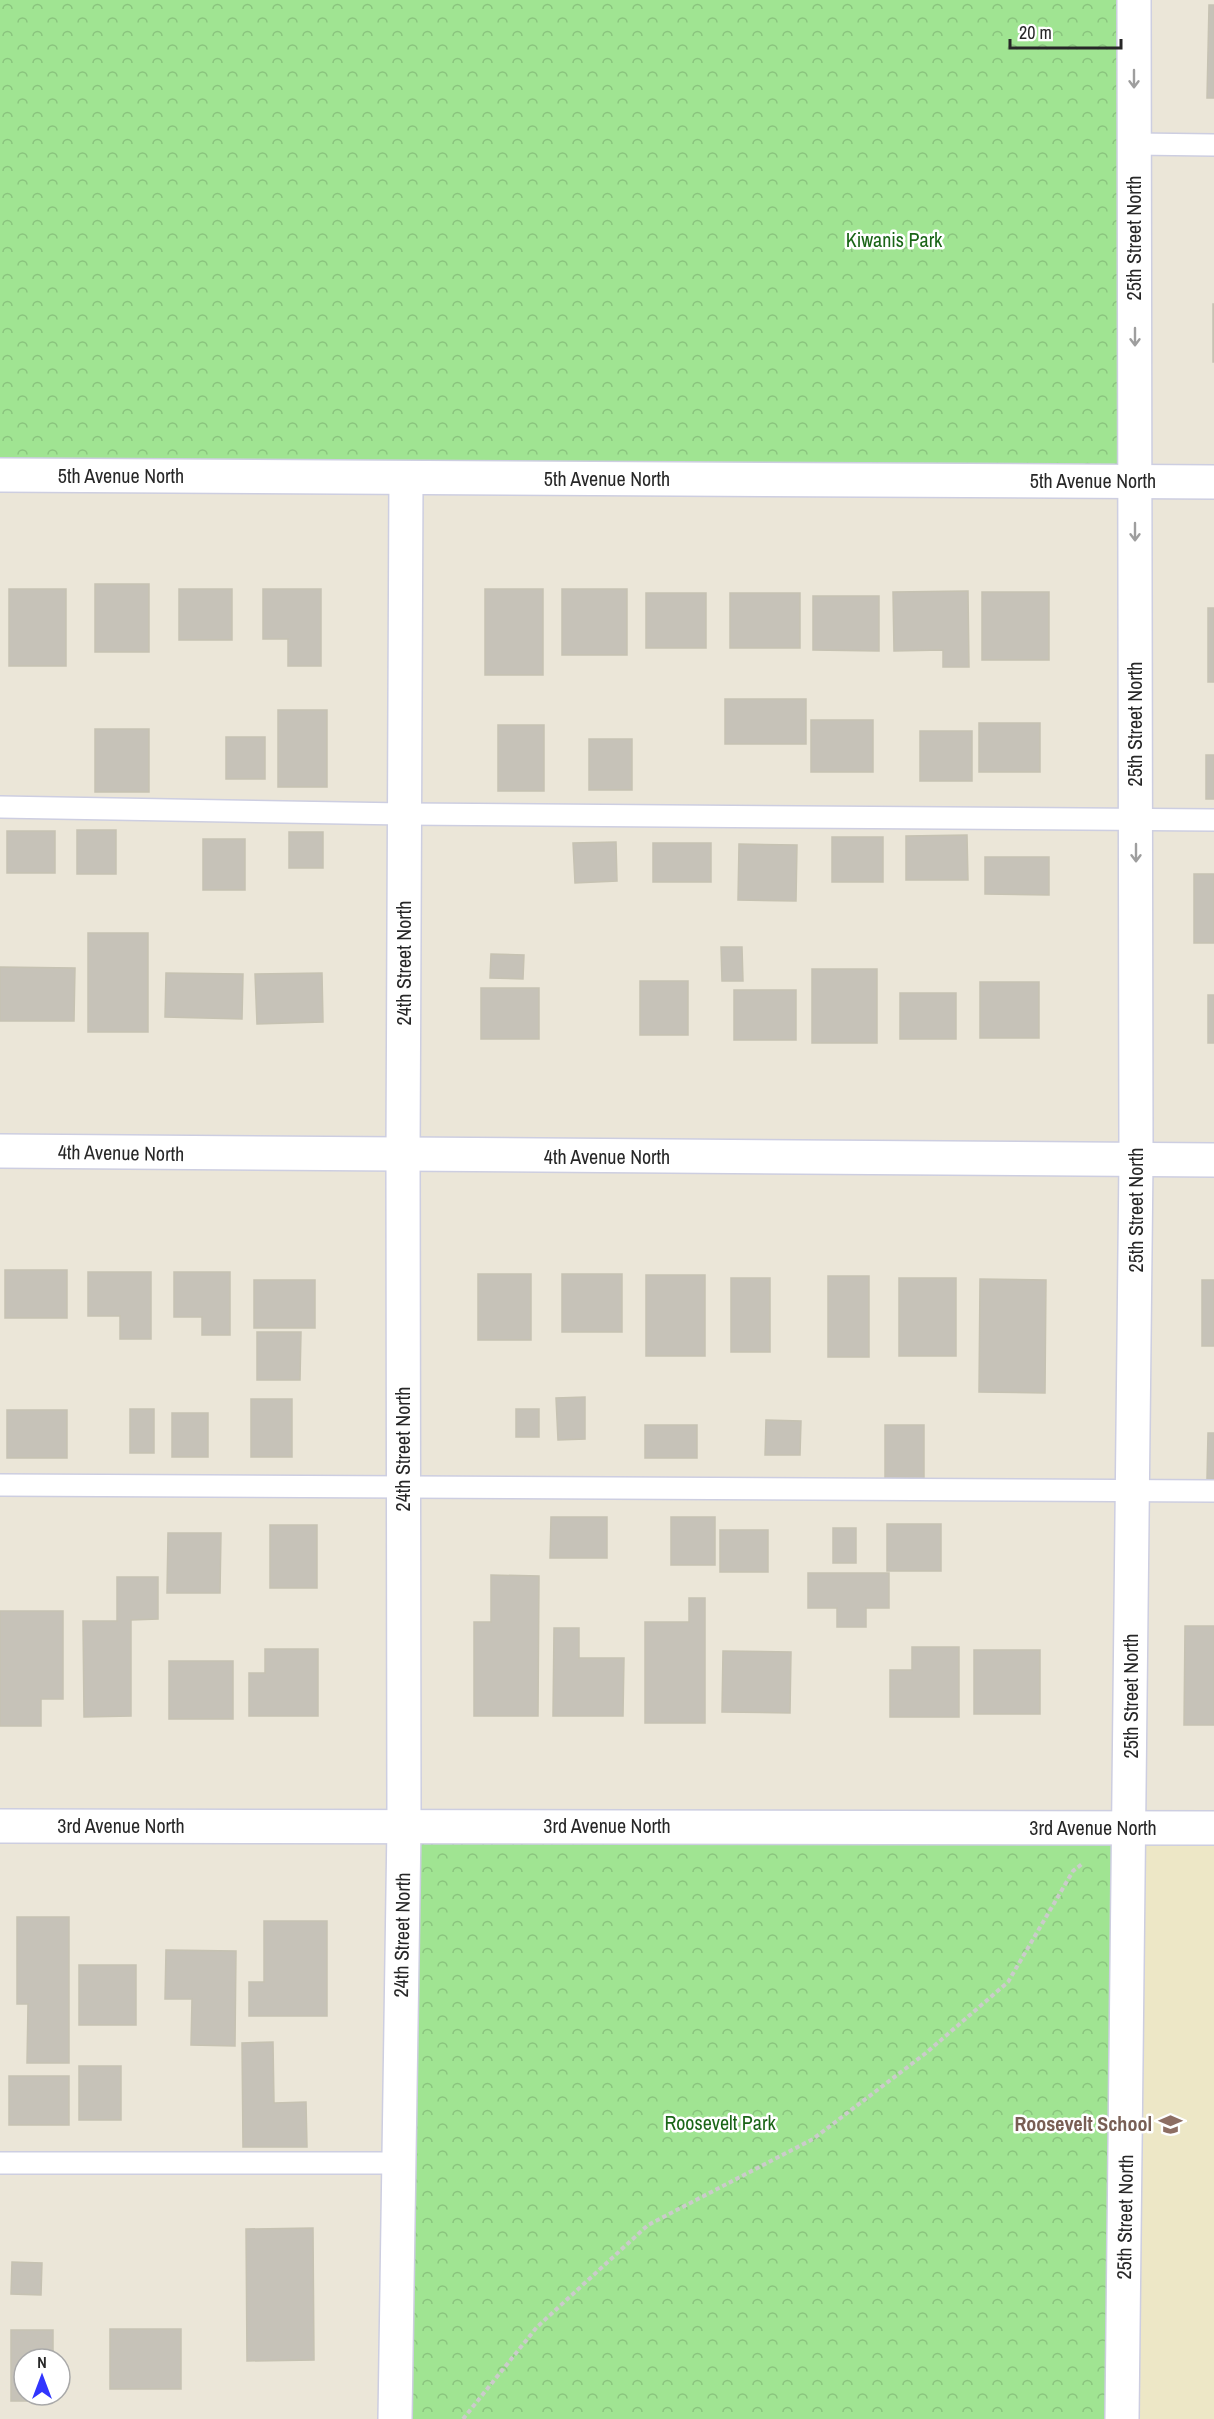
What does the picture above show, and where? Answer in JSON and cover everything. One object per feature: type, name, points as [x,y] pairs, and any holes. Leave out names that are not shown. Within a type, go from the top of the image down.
[{"type":"street","name":"25th Street North","points":[[1122,2419],[1136,1161],[1134,0]]},
{"type":"street","name":"5th Avenue North","points":[[0,475],[1214,482]]},
{"type":"street","name":"24th Street North","points":[[395,2419],[404,1826],[403,1156],[406,478]]},
{"type":"street","name":"4th Avenue North","points":[[0,1151],[403,1156],[1214,1160]]},
{"type":"street","name":"3rd Avenue North","points":[[0,1826],[1214,1828]]},
{"type":"lane","points":[[1134,144],[1214,144]]},
{"type":"lane","points":[[0,807],[404,814],[1214,820]]},
{"type":"lane","points":[[0,1485],[1214,1491]]},
{"type":"lane","points":[[0,2163],[399,2163]]},
{"type":"path","points":[[463,2419],[537,2327],[648,2225],[813,2139],[926,2054],[1008,1982],[1073,1871],[1082,1864]]},
{"type":"shaded area","name":"Roosevelt School","points":[[1130,1828],[1214,1828],[1214,2419],[1122,2419]]},
{"type":"green space","name":"Kiwanis Park","points":[[0,0],[1134,0],[1135,481],[0,474]]},
{"type":"green space","name":"Roosevelt Park","points":[[404,1826],[1130,1828],[1122,2419],[395,2419]]},
{"type":"building","points":[[1209,5],[1214,5],[1214,98],[1207,98]]},
{"type":"building","points":[[1214,304],[1214,362],[1213,362]]},
{"type":"building","points":[[95,584],[149,584],[149,652],[95,652]]},
{"type":"building","points":[[9,589],[66,589],[66,666],[9,666]]},
{"type":"building","points":[[179,589],[232,589],[232,640],[179,640]]},
{"type":"building","points":[[263,589],[321,589],[321,666],[288,666],[288,639],[263,639]]},
{"type":"building","points":[[485,589],[543,589],[543,675],[485,675]]},
{"type":"building","points":[[562,589],[627,589],[627,655],[562,655]]},
{"type":"building","points":[[968,591],[969,667],[943,667],[943,650],[894,651],[893,592]]},
{"type":"building","points":[[982,592],[1049,592],[1049,660],[982,660]]},
{"type":"building","points":[[646,593],[706,593],[706,648],[646,648]]},
{"type":"building","points":[[730,593],[800,593],[800,648],[730,648]]},
{"type":"building","points":[[813,596],[879,596],[879,651],[813,650]]},
{"type":"building","points":[[1208,608],[1214,608],[1214,682],[1208,682]]},
{"type":"building","points":[[725,699],[806,699],[806,744],[725,744]]},
{"type":"building","points":[[278,710],[327,710],[327,787],[278,787]]},
{"type":"building","points":[[811,720],[873,720],[873,772],[811,772]]},
{"type":"building","points":[[979,723],[1040,723],[1040,772],[979,772]]},
{"type":"building","points":[[498,725],[544,725],[544,791],[498,791]]},
{"type":"building","points":[[95,729],[149,729],[149,792],[95,792]]},
{"type":"building","points":[[920,731],[972,731],[972,781],[920,781]]},
{"type":"building","points":[[226,737],[265,737],[265,779],[226,779]]},
{"type":"building","points":[[589,739],[632,739],[632,790],[589,790]]},
{"type":"building","points":[[1206,755],[1214,755],[1214,799],[1206,799]]},
{"type":"building","points":[[77,830],[116,830],[116,874],[77,874]]},
{"type":"building","points":[[7,831],[55,831],[55,873],[7,873]]},
{"type":"building","points":[[289,832],[323,832],[323,868],[289,868]]},
{"type":"building","points":[[967,835],[968,880],[906,880],[906,836]]},
{"type":"building","points":[[832,837],[883,837],[883,882],[832,882]]},
{"type":"building","points":[[203,839],[245,839],[245,890],[203,890]]},
{"type":"building","points":[[616,842],[617,881],[575,883],[573,843]]},
{"type":"building","points":[[653,843],[711,843],[711,882],[653,882]]},
{"type":"building","points":[[739,844],[797,845],[796,901],[738,900]]},
{"type":"building","points":[[985,857],[1049,857],[1049,895],[985,894]]},
{"type":"building","points":[[1194,874],[1214,874],[1214,943],[1194,943]]},
{"type":"building","points":[[88,933],[148,933],[148,1032],[88,1032]]},
{"type":"building","points":[[721,947],[742,947],[743,981],[722,981]]},
{"type":"building","points":[[491,954],[524,955],[523,979],[490,978]]},
{"type":"building","points":[[0,967],[75,968],[74,1021],[0,1021]]},
{"type":"building","points":[[812,969],[877,969],[877,1043],[812,1043]]},
{"type":"building","points":[[166,973],[243,974],[242,1019],[165,1017]]},
{"type":"building","points":[[322,973],[323,1022],[257,1024],[255,974]]},
{"type":"building","points":[[640,981],[688,981],[688,1035],[640,1035]]},
{"type":"building","points":[[980,982],[1039,982],[1039,1038],[980,1038]]},
{"type":"building","points":[[481,988],[539,988],[539,1039],[481,1039]]},
{"type":"building","points":[[734,990],[796,990],[796,1040],[734,1040]]},
{"type":"building","points":[[900,993],[956,993],[956,1039],[900,1039]]},
{"type":"building","points":[[1208,995],[1214,995],[1214,1043],[1208,1043]]},
{"type":"building","points":[[5,1270],[67,1270],[67,1318],[5,1318]]},
{"type":"building","points":[[88,1272],[151,1272],[151,1339],[120,1339],[120,1316],[88,1316]]},
{"type":"building","points":[[174,1272],[230,1272],[230,1335],[202,1335],[202,1317],[174,1317]]},
{"type":"building","points":[[478,1274],[531,1274],[531,1340],[478,1340]]},
{"type":"building","points":[[562,1274],[622,1274],[622,1332],[562,1332]]},
{"type":"building","points":[[646,1275],[705,1275],[705,1356],[646,1356]]},
{"type":"building","points":[[828,1276],[869,1276],[869,1357],[828,1357]]},
{"type":"building","points":[[731,1278],[770,1278],[770,1352],[731,1352]]},
{"type":"building","points":[[899,1278],[956,1278],[956,1356],[899,1356]]},
{"type":"building","points":[[980,1279],[1046,1280],[1045,1393],[979,1392]]},
{"type":"building","points":[[254,1280],[315,1280],[315,1328],[254,1328]]},
{"type":"building","points":[[1202,1280],[1214,1280],[1214,1346],[1202,1346]]},
{"type":"building","points":[[257,1332],[301,1332],[300,1380],[257,1380]]},
{"type":"building","points":[[585,1397],[585,1439],[558,1440],[556,1398]]},
{"type":"building","points":[[251,1399],[292,1399],[292,1457],[251,1457]]},
{"type":"building","points":[[130,1409],[154,1409],[154,1453],[130,1453]]},
{"type":"building","points":[[516,1409],[539,1409],[539,1437],[516,1437]]},
{"type":"building","points":[[7,1410],[67,1410],[67,1458],[7,1458]]},
{"type":"building","points":[[172,1413],[208,1413],[208,1457],[172,1457]]},
{"type":"building","points":[[766,1420],[801,1421],[800,1455],[765,1455]]},
{"type":"building","points":[[645,1425],[697,1425],[697,1458],[645,1458]]},
{"type":"building","points":[[885,1425],[924,1425],[924,1479],[885,1479]]},
{"type":"building","points":[[1208,1433],[1214,1433],[1214,1479],[1207,1479]]},
{"type":"building","points":[[551,1517],[607,1517],[607,1558],[550,1558]]},
{"type":"building","points":[[671,1517],[715,1517],[715,1565],[671,1565]]},
{"type":"building","points":[[887,1524],[941,1524],[941,1571],[887,1571]]},
{"type":"building","points":[[270,1525],[317,1525],[317,1588],[270,1588]]},
{"type":"building","points":[[833,1528],[856,1528],[856,1563],[833,1563]]},
{"type":"building","points":[[720,1530],[768,1530],[768,1572],[720,1572]]},
{"type":"building","points":[[168,1533],[221,1533],[220,1593],[167,1593]]},
{"type":"building","points":[[808,1573],[889,1573],[889,1608],[866,1608],[866,1627],[837,1627],[837,1608],[808,1608]]},
{"type":"building","points":[[491,1575],[539,1576],[538,1716],[474,1716],[474,1622],[491,1622]]},
{"type":"building","points":[[117,1577],[158,1577],[158,1619],[131,1620],[131,1716],[84,1717],[83,1621],[117,1621]]},
{"type":"building","points":[[689,1598],[705,1598],[705,1723],[645,1723],[645,1622],[689,1622]]},
{"type":"building","points":[[0,1611],[63,1611],[63,1699],[41,1699],[41,1726],[0,1726]]},
{"type":"building","points":[[1185,1626],[1214,1626],[1214,1725],[1184,1725]]},
{"type":"building","points":[[554,1628],[579,1628],[579,1658],[624,1658],[623,1716],[553,1716]]},
{"type":"building","points":[[912,1647],[959,1647],[959,1717],[890,1717],[890,1670],[912,1670]]},
{"type":"building","points":[[265,1649],[318,1649],[318,1716],[249,1716],[249,1673],[265,1673]]},
{"type":"building","points":[[974,1650],[1040,1650],[1040,1714],[974,1714]]},
{"type":"building","points":[[723,1651],[791,1652],[790,1713],[722,1712]]},
{"type":"building","points":[[169,1661],[233,1661],[233,1719],[169,1719]]},
{"type":"building","points":[[17,1917],[69,1917],[69,2063],[27,2063],[28,2004],[17,2004]]},
{"type":"building","points":[[264,1921],[327,1921],[327,2016],[249,2016],[249,1982],[264,1982]]},
{"type":"building","points":[[166,1950],[236,1951],[235,2046],[191,2045],[192,1999],[165,1999]]},
{"type":"building","points":[[79,1965],[136,1965],[136,2025],[79,2025]]},
{"type":"building","points":[[273,2042],[274,2103],[306,2102],[307,2147],[243,2147],[242,2043]]},
{"type":"building","points":[[79,2066],[121,2066],[121,2120],[79,2120]]},
{"type":"building","points":[[9,2076],[69,2076],[69,2125],[9,2125]]},
{"type":"building","points":[[313,2228],[314,2360],[247,2361],[246,2229]]},
{"type":"building","points":[[12,2262],[42,2263],[41,2295],[11,2294]]},
{"type":"building","points":[[110,2329],[181,2329],[181,2389],[110,2389]]},
{"type":"building","points":[[11,2330],[53,2330],[53,2347],[12,2347],[11,2401]]},
{"type":"place","name":"Roosevelt School","points":[[1170,2124]]}]
